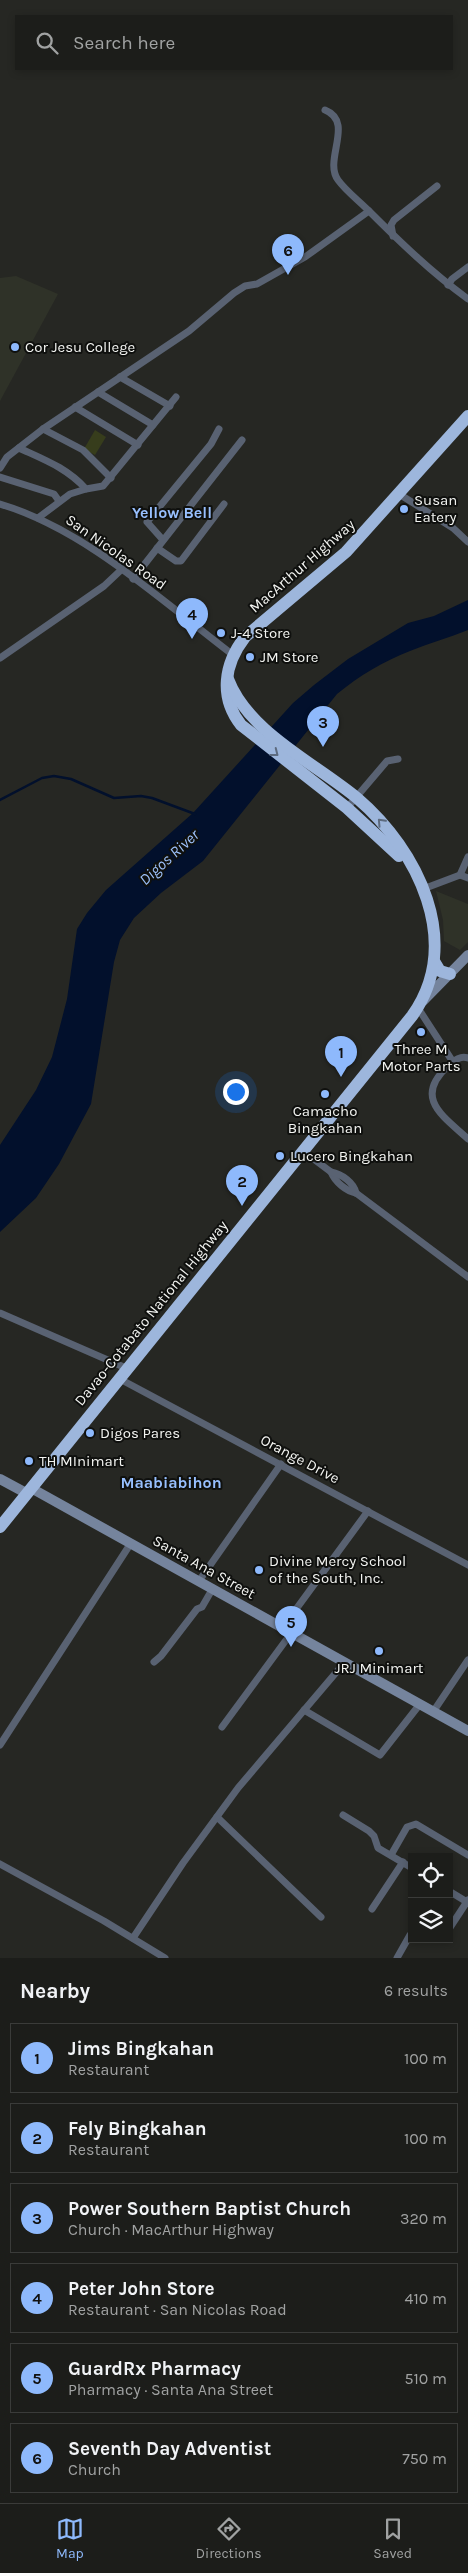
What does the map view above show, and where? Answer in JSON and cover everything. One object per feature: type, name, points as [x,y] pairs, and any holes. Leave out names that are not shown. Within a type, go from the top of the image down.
[{"type":"highway","name":"MacArthur Highway","points":[[419,1005],[434,962],[434,924],[423,889],[393,836],[356,798],[297,761],[261,734],[241,725],[231,709],[227,698],[228,678],[233,655],[254,628],[346,552],[468,416]]},
{"type":"highway","name":"MacArthur Highway","points":[[297,761],[386,842],[416,877]]},
{"type":"highway","points":[[434,962],[440,971],[450,974]]},
{"type":"highway","name":"Davao-Cotabato National Highway","points":[[0,1527],[419,1005]]},
{"type":"main road","points":[[419,1005],[468,955]]},
{"type":"main road","name":"Santa Ana Street","points":[[0,1479],[28,1490],[132,1543],[468,1732]]},
{"type":"street","points":[[325,110],[333,116],[338,126],[334,172],[343,185],[392,236],[448,285],[468,299]]},
{"type":"street","points":[[392,236],[391,225],[394,220],[437,186]]},
{"type":"street","points":[[0,468],[8,457],[43,430],[189,331],[244,286],[256,284],[305,257],[369,211]]},
{"type":"street","points":[[448,285],[452,279],[468,267]]},
{"type":"street","points":[[120,377],[170,406]]},
{"type":"street","points":[[98,392],[153,425]]},
{"type":"street","points":[[38,518],[70,494],[103,486],[112,478],[176,397]]},
{"type":"street","points":[[75,407],[138,446]]},
{"type":"street","points":[[43,430],[83,450],[112,478]]},
{"type":"street","points":[[163,540],[147,522],[211,444],[219,430]]},
{"type":"street","points":[[133,579],[242,440]]},
{"type":"street","points":[[19,448],[61,467],[74,475],[86,489]]},
{"type":"street","points":[[0,478],[54,494],[59,501]]},
{"type":"street","points":[[399,494],[453,528],[468,542]]},
{"type":"street","name":"San Nicolas Road","points":[[0,504],[38,518],[71,535],[121,570],[233,655]]},
{"type":"street","points":[[158,548],[176,561],[181,561],[224,504]]},
{"type":"street","points":[[0,658],[104,586],[121,570]]},
{"type":"street","points":[[347,808],[387,762],[398,759]]},
{"type":"street","points":[[460,875],[468,857]]},
{"type":"street","points":[[423,889],[460,875],[468,878]]},
{"type":"street","points":[[419,1005],[453,1062]]},
{"type":"street","points":[[468,1058],[463,1057],[453,1062],[442,1072],[430,1094],[432,1102],[468,1138]]},
{"type":"street","points":[[303,1151],[331,1172],[338,1173],[354,1186],[356,1193],[468,1277]]},
{"type":"street","name":"Orange Drive","points":[[0,1313],[122,1373],[281,1464],[468,1565]]},
{"type":"street","points":[[199,1581],[281,1464]]},
{"type":"street","points":[[222,1727],[368,1511]]},
{"type":"street","points":[[0,1745],[132,1543]]},
{"type":"street","points":[[154,1662],[161,1656],[197,1609],[202,1607],[213,1588]]},
{"type":"street","points":[[433,1712],[468,1660]]},
{"type":"street","points":[[133,1938],[238,1788],[345,1662]]},
{"type":"street","points":[[304,1710],[380,1755],[420,1704]]},
{"type":"street","points":[[343,1814],[369,1831],[374,1836],[378,1848],[408,1865]]},
{"type":"street","points":[[217,1817],[321,1918]]},
{"type":"street","points":[[391,1856],[407,1827],[416,1824],[468,1855]]},
{"type":"street","points":[[372,1909],[403,1862]]},
{"type":"street","points":[[0,1864],[133,1938],[165,1958]]},
{"type":"street","points":[[453,1893],[467,1901],[453,1923]]},
{"type":"street","points":[[397,1958],[408,1939]]},
{"type":"shaded area","name":"Cor Jesu College","points":[[16,276],[58,294],[0,401],[0,278]]},
{"type":"shaded area","points":[[436,891],[468,904],[468,942],[460,950],[444,941],[443,920]]},
{"type":"green space","points":[[95,430],[106,437],[95,455],[84,449]]},
{"type":"water","name":"Digos River","points":[[468,600],[468,630],[391,659],[363,675],[337,694],[203,861],[161,893],[134,918],[120,940],[114,962],[91,1104],[59,1164],[36,1198],[0,1232],[0,1145],[36,1090],[52,1057],[67,999],[77,929],[87,913],[106,890],[193,813],[293,703],[314,685],[348,659],[408,623],[434,616]]},
{"type":"waterway","points":[[0,800],[42,778],[54,776],[71,779],[114,798],[141,796],[152,798],[195,814]]},
{"type":"place","name":"Seventh Day Adventist","points":[[288,275]]},
{"type":"place","name":"Cor Jesu College","points":[[15,347]]},
{"type":"place","name":"Susan Eatery","points":[[404,509]]},
{"type":"place","name":"J-4 Store","points":[[221,633]]},
{"type":"place","name":"Peter John Store","points":[[192,639]]},
{"type":"place","name":"JM Store","points":[[250,657]]},
{"type":"place","name":"Power Southern Baptist Church","points":[[323,747]]},
{"type":"place","name":"Three M Motor Parts","points":[[421,1032]]},
{"type":"place","name":"Jims Bingkahan","points":[[341,1077]]},
{"type":"place","name":"Camacho Bingkahan","points":[[325,1094]]},
{"type":"place","name":"Lucero Bingkahan","points":[[280,1156]]},
{"type":"place","name":"Fely Bingkahan","points":[[242,1206]]},
{"type":"place","name":"Digos Pares","points":[[90,1433]]},
{"type":"place","name":"TH MInimart","points":[[29,1461]]},
{"type":"place","name":"Divine Mercy School of the South, Inc.","points":[[259,1570]]},
{"type":"place","name":"GuardRx Pharmacy","points":[[291,1647]]},
{"type":"place","name":"JRJ Minimart","points":[[379,1651]]},
{"type":"district","name":"Yellow Bell","points":[[172,512]]},
{"type":"district","name":"Maabiabihon","points":[[171,1482]]}]
